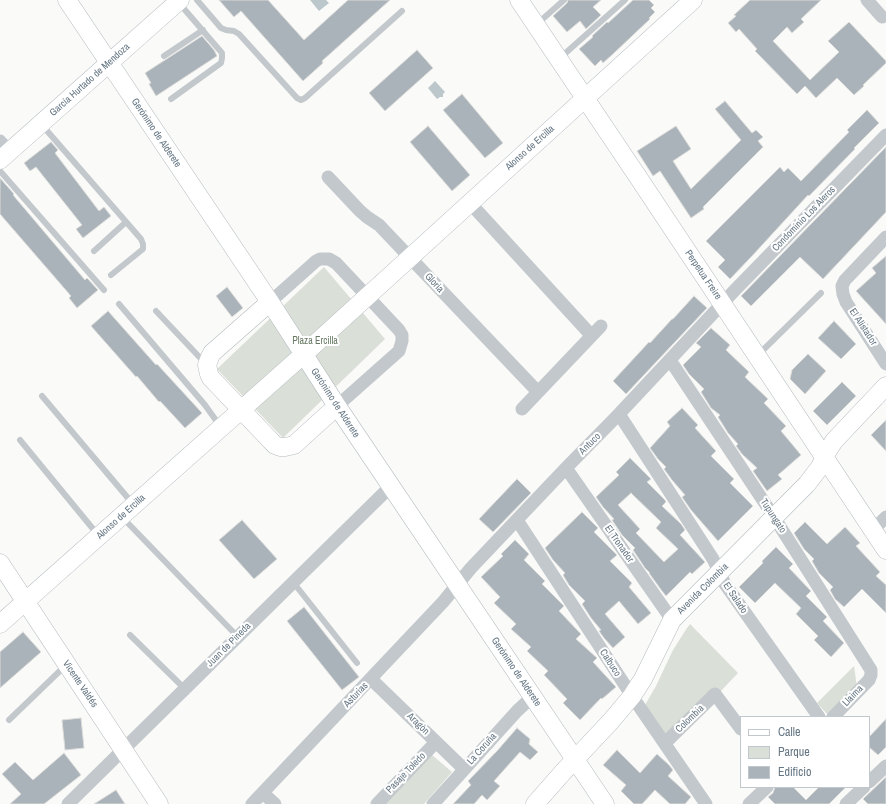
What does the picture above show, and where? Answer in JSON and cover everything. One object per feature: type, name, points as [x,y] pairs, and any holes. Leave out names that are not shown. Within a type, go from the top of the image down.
[{"type":"street","name":"Gerónimo de Alderete","points":[[67,0],[270,302],[337,406],[605,804]]},
{"type":"street","name":"Perpetua Freire","points":[[519,0],[886,550]]},
{"type":"street","name":"Alonso de Ercilla","points":[[0,624],[304,354],[693,0]]},
{"type":"street","points":[[867,0],[882,17]]},
{"type":"street","name":"García Hurtado de Mendoza","points":[[3,151],[41,124],[179,1]]},
{"type":"street","name":"Condominio Los Aleros","points":[[723,304],[886,135]]},
{"type":"street","name":"Gloria","points":[[328,177],[360,211],[379,224],[538,392]]},
{"type":"street","points":[[470,203],[591,335]]},
{"type":"street","name":"El Alistador","points":[[886,237],[845,280],[842,286],[846,302],[886,364]]},
{"type":"street","points":[[325,258],[336,263],[368,296],[402,335],[399,351],[294,445],[285,447],[271,441],[211,378],[207,365],[212,353],[316,261],[325,258]]},
{"type":"street","name":"Antuco","points":[[458,585],[471,568],[723,304]]},
{"type":"street","points":[[522,408],[600,326]]},
{"type":"street","name":"Tupungato","points":[[670,360],[774,517],[870,667],[872,673]]},
{"type":"street","name":"Avenida Colombia","points":[[535,804],[632,696],[643,679],[672,620],[812,478],[820,467],[834,441],[886,386]]},
{"type":"street","name":"El Salado","points":[[619,414],[713,560],[725,584],[818,716]]},
{"type":"street","name":"El Tronador","points":[[566,468],[672,620]]},
{"type":"street","name":"Juan de Pineda","points":[[68,804],[391,486]]},
{"type":"street","points":[[873,530],[886,517]]},
{"type":"street","name":"Calbuco","points":[[517,520],[632,696],[706,804]]},
{"type":"street","name":"Vicente Valdés","points":[[0,563],[160,804]]},
{"type":"street","name":"Asturias","points":[[252,804],[458,585]]},
{"type":"street","name":"Llaima","points":[[834,716],[869,680],[872,673]]},
{"type":"street","name":"Aragòn","points":[[371,679],[464,769]]},
{"type":"street","name":"Colombia","points":[[665,743],[715,694],[740,728]]},
{"type":"street","name":"La Coruña","points":[[433,804],[532,696]]},
{"type":"street","name":"Pasaje Toledo","points":[[377,804],[436,742]]},
{"type":"street","points":[[870,781],[886,766]]},
{"type":"street","points":[[749,804],[765,788]]},
{"type":"street","points":[[846,804],[863,788]]},
{"type":"street","points":[[263,793],[274,804]]},
{"type":"lane","points":[[197,0],[221,28],[234,31],[239,34],[297,98],[301,100],[402,12]]},
{"type":"lane","points":[[536,25],[564,0]]},
{"type":"lane","points":[[559,59],[625,0]]},
{"type":"lane","points":[[170,99],[221,63],[222,58],[222,53],[179,1]]},
{"type":"lane","points":[[164,56],[203,30]]},
{"type":"lane","points":[[41,124],[141,239],[143,249],[111,275]]},
{"type":"lane","points":[[0,171],[104,290]]},
{"type":"lane","points":[[94,251],[126,222]]},
{"type":"lane","points":[[757,356],[821,293]]},
{"type":"lane","points":[[119,304],[205,405],[221,428]]},
{"type":"lane","points":[[156,311],[207,365]]},
{"type":"lane","points":[[42,396],[128,510],[238,637]]},
{"type":"lane","points":[[20,440],[99,536]]},
{"type":"lane","points":[[294,582],[357,663]]},
{"type":"lane","points":[[130,635],[185,689]]},
{"type":"lane","points":[[9,720],[67,664]]},
{"type":"green space","name":"Plaza Ercilla","points":[[324,267],[385,339],[283,438],[217,369]]},
{"type":"green space","points":[[690,624],[738,673],[720,692],[716,688],[666,736],[645,705],[673,650]]},
{"type":"green space","points":[[854,666],[857,687],[829,716],[817,703]]},
{"type":"green space","points":[[432,755],[452,772],[424,804],[385,804]]},
{"type":"shaded area","points":[[310,0],[326,0],[329,3],[319,11]]},
{"type":"shaded area","points":[[435,81],[445,92],[443,97],[437,99],[428,88]]},
{"type":"building","points":[[219,0],[268,0],[304,40],[348,0],[390,0],[322,61],[323,63],[303,81],[241,11],[234,17]]},
{"type":"building","points":[[568,0],[601,0],[593,7],[601,15],[586,29],[580,21],[567,32],[553,16],[567,3]]},
{"type":"building","points":[[633,0],[649,0],[654,5],[651,8],[655,12],[649,18],[650,19],[603,63],[601,60],[595,66],[579,49]]},
{"type":"building","points":[[750,0],[821,0],[801,19],[804,22],[792,33],[787,27],[773,41],[810,80],[839,52],[828,41],[849,22],[886,61],[886,63],[854,95],[837,78],[816,98],[805,86],[797,94],[755,51],[757,49],[739,29],[736,32],[728,23]]},
{"type":"building","points":[[202,36],[217,56],[156,96],[145,73]]},
{"type":"building","points":[[417,50],[433,68],[385,111],[369,93]]},
{"type":"building","points":[[462,94],[503,143],[485,158],[443,110]]},
{"type":"building","points":[[725,101],[752,133],[756,130],[763,137],[758,141],[763,147],[703,207],[704,209],[691,218],[660,171],[653,176],[637,151],[676,126],[691,149],[673,161],[691,189],[741,140],[715,109]]},
{"type":"building","points":[[867,110],[879,123],[809,196],[808,195],[730,279],[718,267],[725,260],[706,241],[780,167],[784,172],[788,168],[801,181],[849,132],[847,130]]},
{"type":"building","points":[[428,126],[470,175],[452,191],[410,142]]},
{"type":"building","points":[[51,142],[58,150],[55,153],[99,211],[104,207],[111,216],[83,238],[76,229],[82,225],[36,167],[30,171],[24,163]]},
{"type":"building","points":[[886,147],[886,212],[823,279],[800,257],[751,306],[741,296]]},
{"type":"building","points":[[0,178],[85,280],[87,278],[98,290],[77,308],[69,298],[71,296],[0,214]]},
{"type":"building","points":[[886,256],[886,324],[856,291],[876,273],[872,268]]},
{"type":"building","points":[[227,287],[243,308],[232,317],[216,296]]},
{"type":"building","points":[[694,296],[707,308],[626,394],[613,381]]},
{"type":"building","points":[[108,311],[156,365],[157,364],[202,413],[185,428],[160,401],[159,402],[91,326]]},
{"type":"building","points":[[834,321],[856,344],[841,359],[818,338]]},
{"type":"building","points":[[711,328],[730,345],[726,350],[749,372],[745,377],[768,399],[764,403],[786,426],[781,431],[801,455],[778,475],[782,479],[767,491],[753,471],[757,468],[736,446],[738,444],[728,433],[718,417],[720,415],[711,408],[701,392],[704,389],[689,374],[683,365],[701,347],[696,343]]},
{"type":"building","points":[[808,354],[826,371],[805,394],[790,379],[792,370]]},
{"type":"building","points":[[842,382],[856,396],[827,425],[813,411]]},
{"type":"building","points":[[682,408],[698,425],[695,428],[716,451],[711,456],[734,479],[730,483],[753,506],[718,541],[691,510],[682,497],[685,495],[664,469],[666,467],[650,448],[670,426],[667,422]]},
{"type":"building","points":[[886,420],[886,451],[871,435]]},
{"type":"building","points":[[630,458],[651,479],[647,482],[666,502],[662,506],[681,524],[685,530],[680,535],[705,562],[692,574],[690,572],[666,596],[633,550],[635,548],[622,535],[612,520],[614,519],[596,497],[619,475],[616,472]],"holes":[[[631,493],[661,522],[656,528],[678,549],[664,562],[636,533],[640,529],[618,505]]]},
{"type":"building","points":[[517,479],[531,493],[493,532],[479,519]]},
{"type":"building","points":[[582,512],[598,528],[594,532],[617,555],[610,561],[632,583],[629,587],[651,613],[638,624],[619,601],[605,614],[625,637],[613,648],[599,631],[601,630],[582,604],[585,601],[569,585],[563,575],[565,573],[553,560],[545,548]]},
{"type":"building","points":[[242,520],[277,559],[254,579],[219,540]]},
{"type":"building","points":[[805,522],[827,544],[845,527],[860,543],[856,546],[880,572],[876,576],[886,585],[886,613],[862,589],[844,607],[835,599],[830,590],[833,587],[819,573],[812,561],[814,559],[804,549],[794,533]]},
{"type":"building","points":[[515,540],[529,554],[524,560],[545,581],[542,584],[564,606],[559,611],[581,634],[576,639],[597,658],[593,662],[616,687],[602,699],[601,698],[580,720],[563,703],[567,699],[544,675],[548,671],[527,651],[531,647],[511,629],[516,624],[494,603],[500,597],[481,577],[503,556],[501,554]]},
{"type":"building","points":[[776,547],[793,564],[789,568],[811,591],[806,596],[827,617],[823,621],[844,643],[831,657],[814,640],[818,636],[796,614],[801,608],[775,583],[755,603],[739,587],[763,563],[762,561]]},
{"type":"building","points":[[304,607],[359,677],[342,690],[287,621]]},
{"type":"building","points":[[23,632],[41,652],[0,688],[0,652]]},
{"type":"building","points":[[81,718],[84,748],[65,750],[62,720]]},
{"type":"building","points":[[886,719],[886,747],[878,755],[870,748],[870,736]]},
{"type":"building","points":[[517,728],[530,739],[529,744],[538,752],[530,760],[520,752],[494,781],[500,786],[487,800],[482,795],[474,804],[453,804],[471,785],[468,781]]},
{"type":"building","points":[[617,750],[640,773],[657,754],[673,770],[668,776],[691,797],[685,804],[670,804],[655,790],[642,804],[634,804],[621,791],[626,785],[603,765]]},
{"type":"building","points":[[64,753],[81,775],[44,804],[10,804],[21,794],[2,774],[15,762],[33,780]]},
{"type":"building","points":[[886,777],[886,804],[868,804],[863,799]]},
{"type":"building","points":[[775,788],[794,788],[806,800],[818,788],[845,788],[829,804],[775,804],[768,797],[773,793]]},
{"type":"building","points":[[116,790],[125,804],[94,804]]}]
